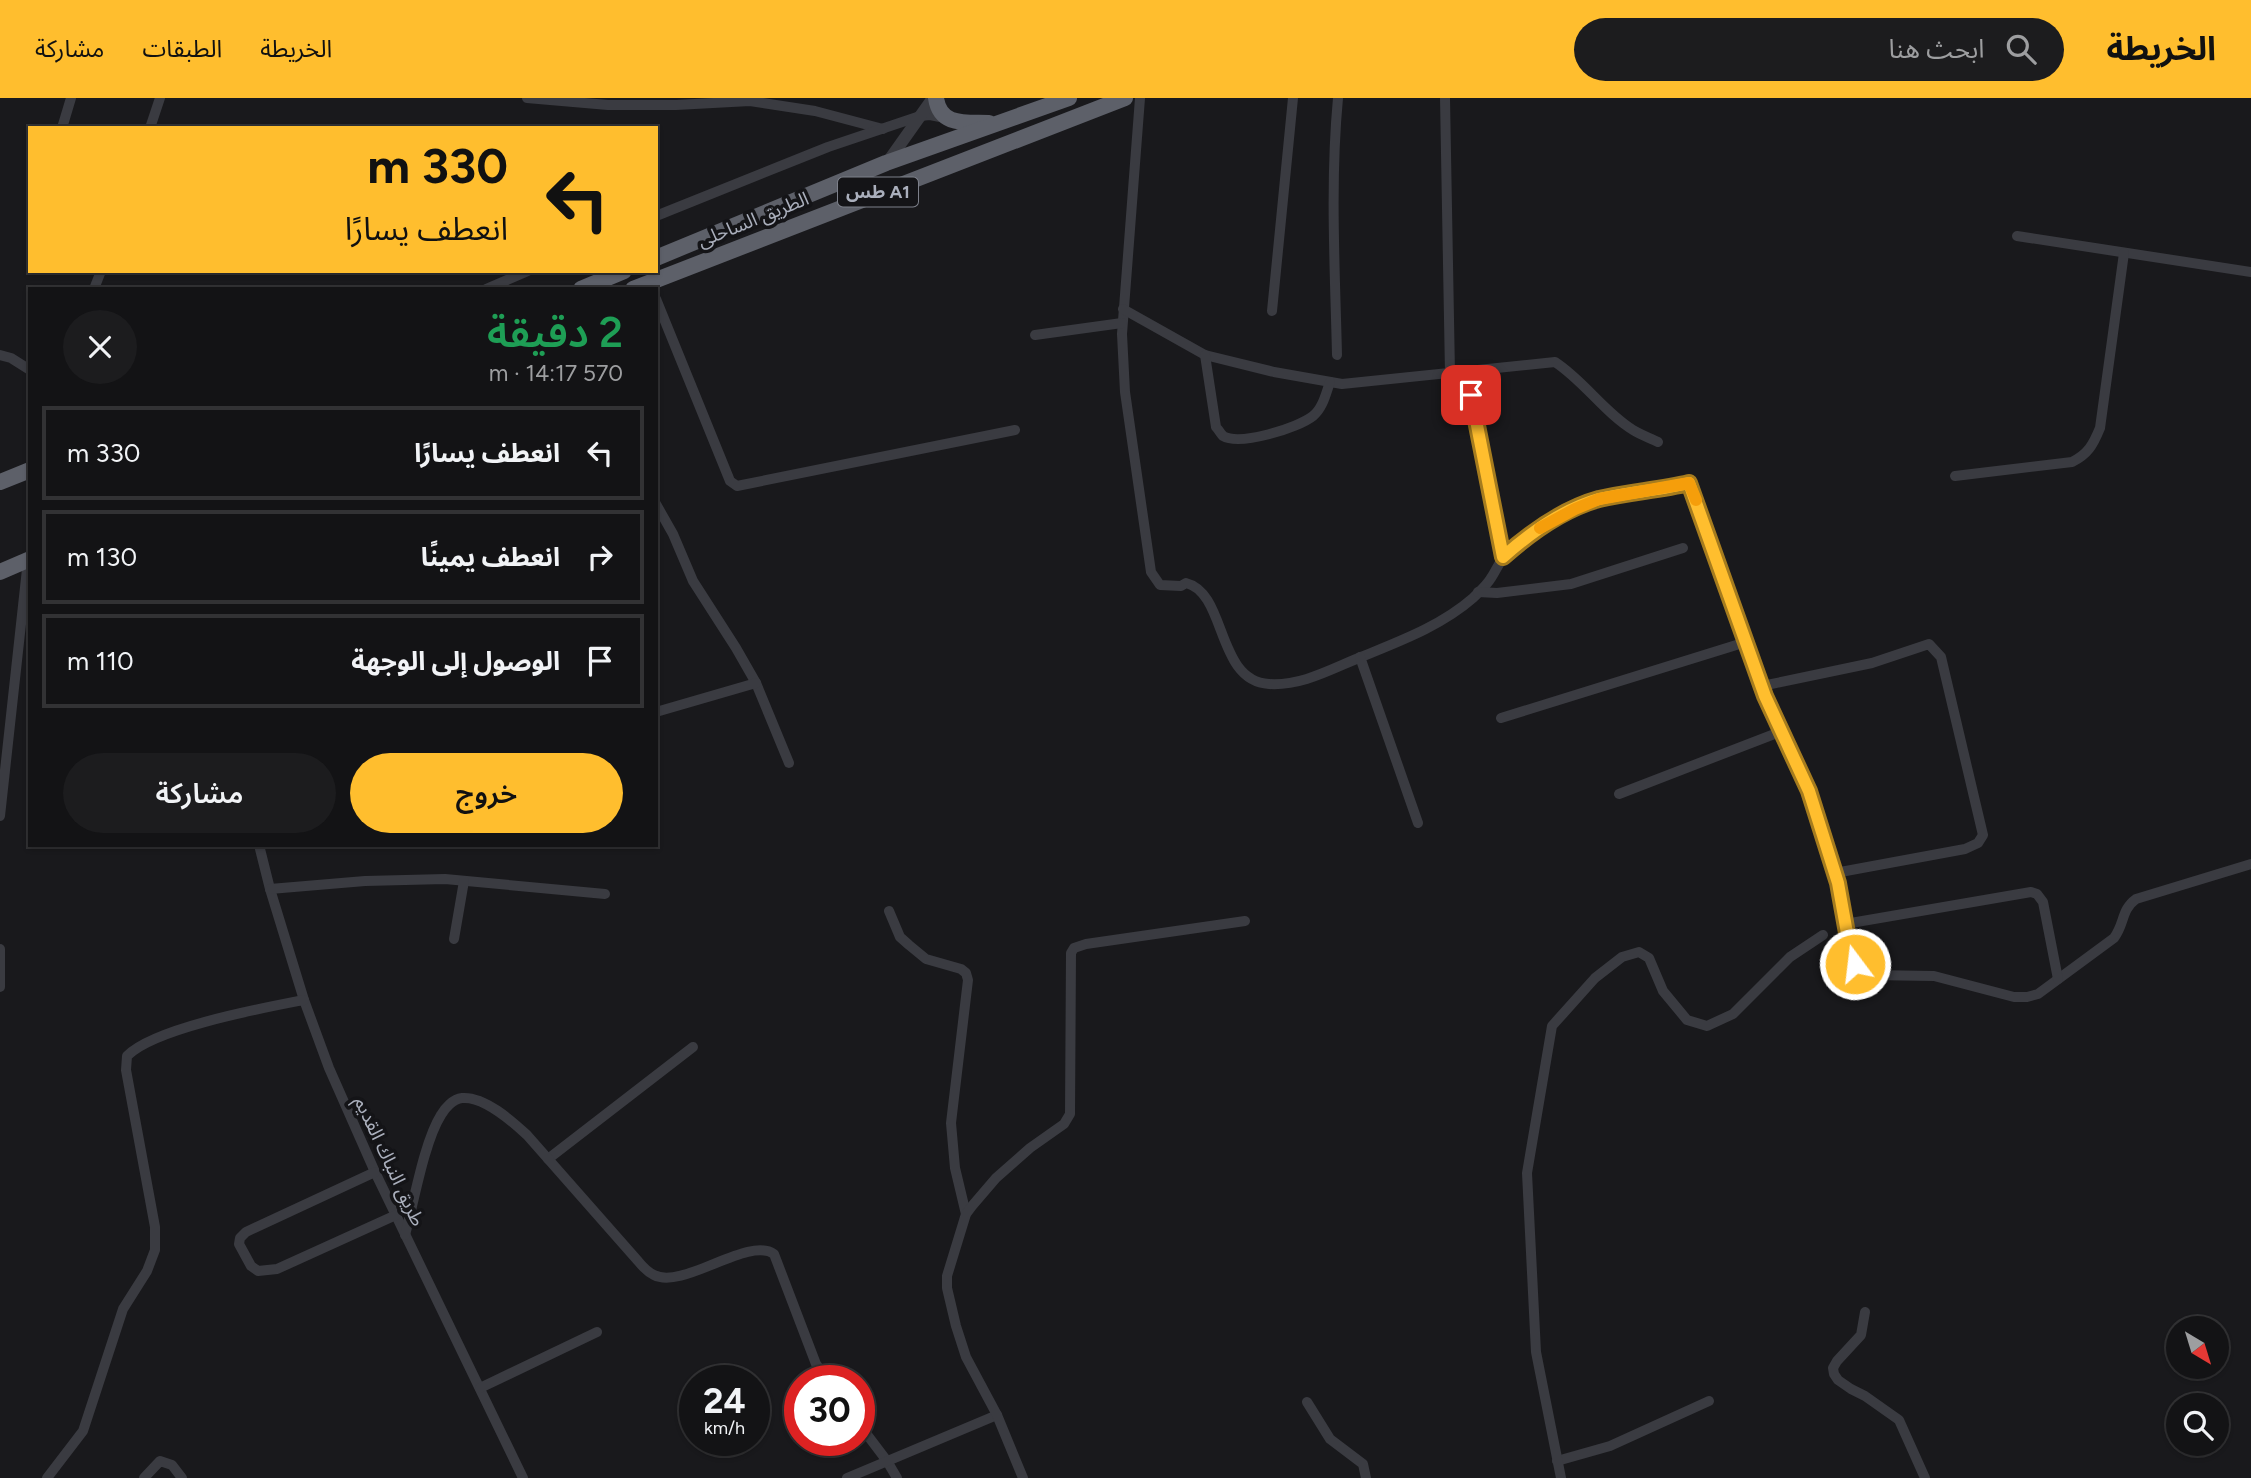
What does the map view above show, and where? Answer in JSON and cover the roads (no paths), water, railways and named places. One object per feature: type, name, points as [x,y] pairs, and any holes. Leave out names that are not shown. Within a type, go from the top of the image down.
[{"type":"highway","points":[[934,98],[939,111],[953,122],[998,123]]},
{"type":"highway","name":"الطريق الساحلى","points":[[658,257],[886,163],[1069,98]]},
{"type":"highway","name":"الطريق الساحلى","points":[[651,286],[1125,98]]},
{"type":"highway","points":[[586,287],[619,273]]},
{"type":"highway","points":[[0,482],[28,471]]},
{"type":"highway","points":[[0,572],[28,560]]},
{"type":"street","points":[[63,126],[71,98]]},
{"type":"street","points":[[151,126],[160,98]]},
{"type":"street","points":[[527,98],[608,105],[750,101],[815,111],[883,129]]},
{"type":"street","points":[[886,163],[934,98]]},
{"type":"street","points":[[1140,98],[1122,323],[1125,392],[1151,572],[1160,585],[1186,583],[1202,591],[1234,661],[1247,675],[1267,684],[1294,682],[1319,675],[1404,640],[1446,617],[1478,592],[1490,580],[1503,557],[1523,539],[1575,509],[1599,499],[1689,483],[1762,686],[1809,791],[1835,873],[1855,964],[1860,971],[1869,975],[1934,976],[2014,997],[2038,994],[2113,939],[2120,929],[2127,905],[2136,899],[2251,864]]},
{"type":"street","points":[[1272,311],[1293,98]]},
{"type":"street","points":[[1337,355],[1335,127],[1338,98]]},
{"type":"street","points":[[1445,98],[1450,374]]},
{"type":"street","points":[[658,215],[828,147],[920,116],[945,118]]},
{"type":"street","points":[[2017,236],[2251,272]]},
{"type":"street","points":[[1955,475],[2072,462],[2085,456],[2094,444],[2100,428],[2124,253]]},
{"type":"street","points":[[491,287],[523,273]]},
{"type":"street","points":[[658,304],[730,481],[737,486],[1015,430]]},
{"type":"street","points":[[1123,309],[1205,355],[1274,372],[1342,384],[1555,362],[1574,375],[1632,429],[1658,442]]},
{"type":"street","points":[[1035,335],[1122,323]]},
{"type":"street","points":[[0,355],[11,358],[28,369]]},
{"type":"street","points":[[1205,355],[1216,427],[1223,436],[1262,436],[1315,415],[1322,405],[1330,382]]},
{"type":"street","points":[[1471,395],[1503,557]]},
{"type":"street","points":[[658,507],[674,534],[693,581],[756,683],[789,763]]},
{"type":"street","points":[[1478,592],[1497,593],[1571,584],[1683,548]]},
{"type":"street","points":[[0,816],[28,568]]},
{"type":"street","points":[[1501,718],[1746,642]]},
{"type":"street","points":[[1762,686],[1872,663],[1929,645],[1941,657],[1983,835],[1978,843],[1965,849],[1835,873]]},
{"type":"street","points":[[1360,657],[1418,823]]},
{"type":"street","points":[[658,711],[756,683]]},
{"type":"street","points":[[1619,794],[1782,731]]},
{"type":"street","name":"طريق النباك القديم","points":[[260,847],[304,1000],[329,1068],[375,1172],[523,1478]]},
{"type":"street","points":[[270,889],[365,881],[445,879],[605,894]]},
{"type":"street","points":[[454,939],[464,881]]},
{"type":"street","points":[[1845,923],[2031,892],[2037,894],[2043,902],[2058,979]]},
{"type":"street","points":[[889,911],[900,937],[909,946],[926,959],[961,969],[968,980],[951,1123],[955,1168],[966,1214]]},
{"type":"street","points":[[1023,1478],[997,1415],[967,1357],[947,1288],[947,1276],[966,1214],[996,1178],[1063,1124],[1070,1114],[1071,953],[1074,948],[1245,921]]},
{"type":"street","points":[[1561,1478],[1536,1352],[1527,1173],[1552,1026],[1595,978],[1622,957],[1639,952],[1649,958],[1663,991],[1687,1020],[1707,1026],[1733,1014],[1790,957],[1823,935]]},
{"type":"street","points":[[0,949],[0,987]]},
{"type":"street","points":[[47,1478],[83,1431],[123,1309],[147,1271],[155,1250],[155,1227],[126,1070],[127,1056],[141,1044],[174,1032],[269,1006],[304,1000]]},
{"type":"street","points":[[548,1159],[693,1047]]},
{"type":"street","points":[[405,1235],[440,1115],[449,1105],[461,1098],[474,1100],[511,1120],[638,1261],[654,1275],[674,1277],[764,1250],[774,1254],[817,1365]]},
{"type":"street","points":[[375,1172],[246,1232],[240,1238],[239,1244],[251,1266],[258,1271],[277,1269],[396,1215]]},
{"type":"street","points":[[1866,1312],[1861,1335],[1837,1361],[1833,1368],[1834,1374],[1838,1380],[1899,1420],[1925,1478]]},
{"type":"street","points":[[480,1388],[597,1332]]},
{"type":"street","points":[[1557,1461],[1610,1446],[1709,1401]]},
{"type":"street","points":[[1307,1402],[1330,1439],[1363,1464],[1366,1478]]},
{"type":"street","points":[[847,1478],[997,1415]]},
{"type":"street","points":[[875,1445],[897,1478]]},
{"type":"street","points":[[144,1478],[160,1461],[172,1465],[182,1478]]}]
